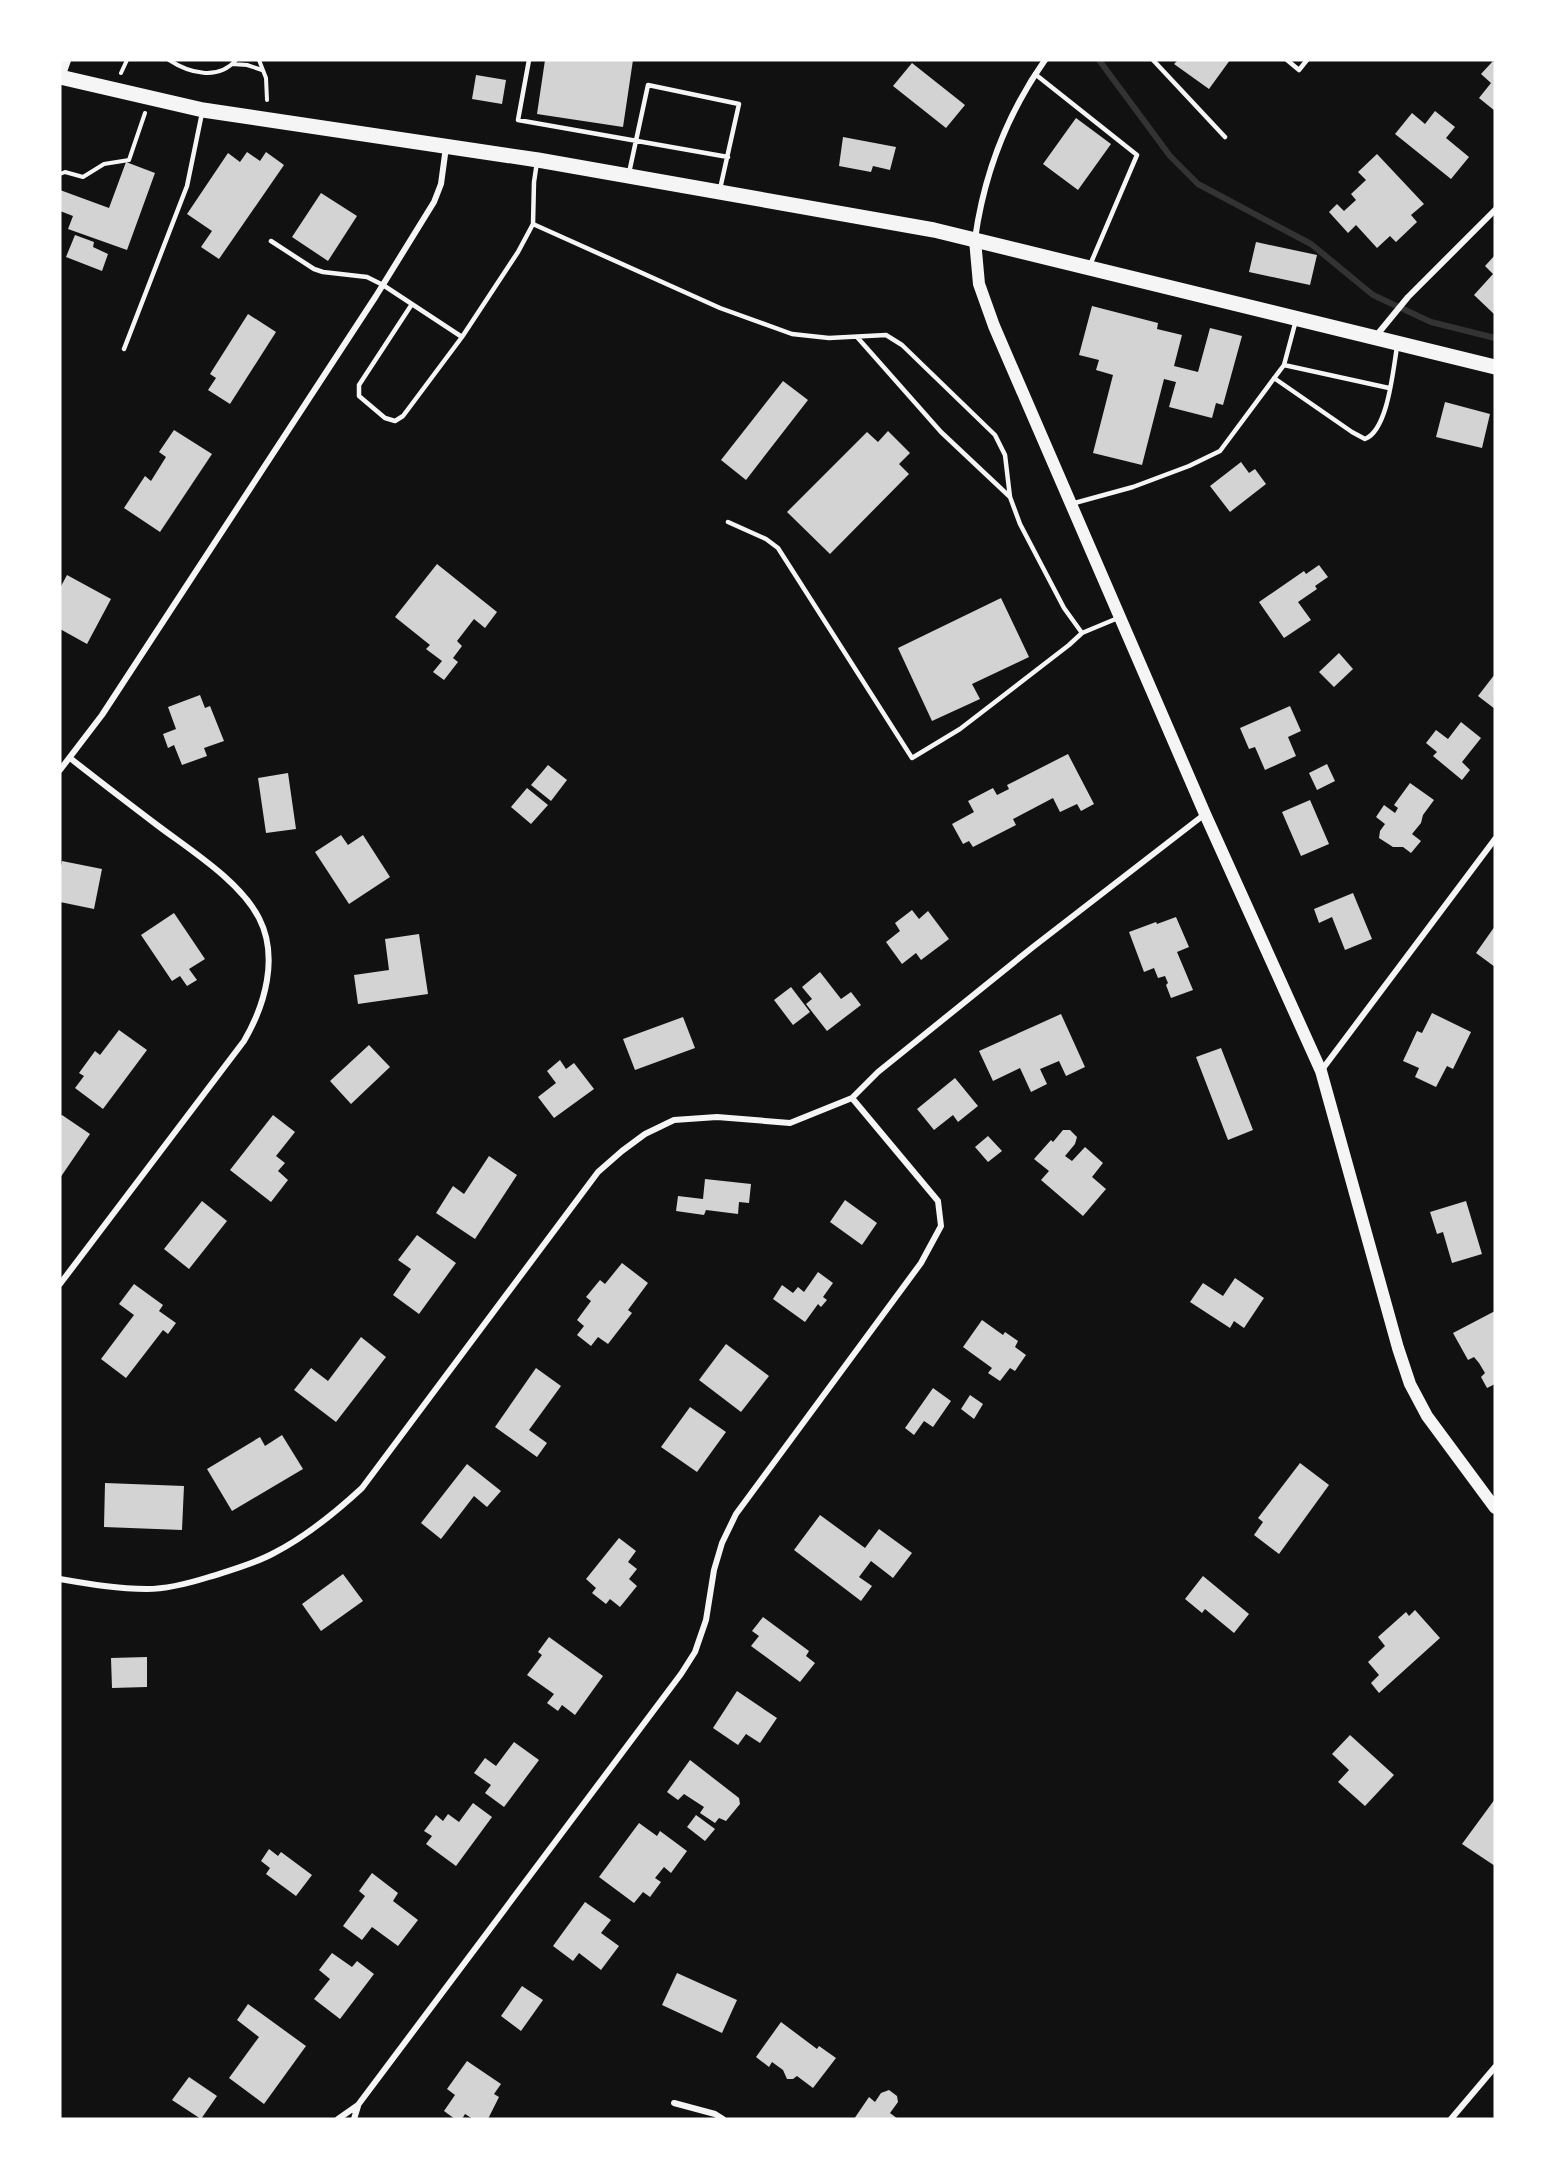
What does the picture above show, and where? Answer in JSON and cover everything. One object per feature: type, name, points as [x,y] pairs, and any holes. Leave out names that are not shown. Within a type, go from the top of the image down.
[{"type":"main road","points":[[64,60],[60,75],[203,110],[538,160],[934,230],[1495,367]]},
{"type":"main road","points":[[975,240],[979,284],[994,326],[1205,814],[1321,1071],[1394,1336],[1410,1384],[1427,1416],[1495,1508]]},
{"type":"street","points":[[975,240],[979,208],[1002,137],[1017,104],[1045,60]]},
{"type":"street","points":[[60,770],[109,705],[383,285],[434,202],[441,184],[447,146]]},
{"type":"street","points":[[1376,337],[1408,297],[1495,210]]},
{"type":"street","points":[[60,1284],[244,1041],[259,1014],[265,996],[268,972],[266,943],[260,919],[244,897],[180,842],[70,758]]},
{"type":"street","points":[[60,1579],[96,1586],[148,1589],[190,1582],[230,1571],[273,1554],[312,1530],[362,1488],[598,1172],[622,1151],[645,1134],[674,1120],[717,1117],[790,1123],[852,1098],[878,1072],[1033,947],[1205,814]]},
{"type":"street","points":[[1321,1071],[1495,839]]},
{"type":"street","points":[[338,2119],[358,2105],[681,1674],[695,1652],[706,1620],[719,1552],[736,1514],[921,1263],[941,1226],[938,1202],[852,1098]]},
{"type":"street","points":[[1451,2119],[1495,2067]]},
{"type":"street","points":[[674,2103],[715,2114],[723,2119]]},
{"type":"street","points":[[354,2119],[358,2105]]},
{"type":"lane","points":[[529,60],[518,120],[728,157]]},
{"type":"lane","points":[[1153,60],[1225,137]]},
{"type":"lane","points":[[1287,60],[1299,70],[1307,60]]},
{"type":"lane","points":[[1035,74],[1137,155],[1089,267]]},
{"type":"lane","points":[[628,176],[648,85],[740,104],[719,192]]},
{"type":"lane","points":[[124,349],[187,186],[203,110]]},
{"type":"lane","points":[[412,304],[359,385],[359,396],[385,418],[395,421],[404,416],[462,337],[518,252],[533,224],[534,182],[538,160]]},
{"type":"lane","points":[[533,224],[720,308],[792,334],[829,338],[886,335],[902,345],[995,435],[1005,455],[1010,497],[1020,524],[1064,608],[1082,633]]},
{"type":"lane","points":[[271,241],[314,269],[336,274],[358,274],[383,285],[462,337]]},
{"type":"lane","points":[[1071,504],[1133,487],[1189,466],[1220,450],[1284,365],[1296,318]]},
{"type":"lane","points":[[857,337],[941,432],[1010,497]]},
{"type":"lane","points":[[1274,378],[1365,439],[1373,434],[1380,424],[1398,343]]},
{"type":"lane","points":[[1284,365],[1389,388]]},
{"type":"lane","points":[[728,522],[766,539],[778,548],[912,758],[960,729],[1082,633],[1120,617]]},
{"type":"path","points":[[120,73],[127,60]]},
{"type":"path","points":[[169,60],[179,67],[198,73],[210,73],[232,64],[247,64],[263,70]]},
{"type":"path","points":[[232,64],[236,60]]},
{"type":"path","points":[[259,60],[267,89],[267,100]]},
{"type":"path","points":[[60,174],[65,172],[83,177],[104,164],[129,160],[146,112]]},
{"type":"building","points":[[545,60],[633,60],[623,127],[537,114]]},
{"type":"building","points":[[1178,60],[1230,60],[1209,89],[1174,64]]},
{"type":"building","points":[[1493,61],[1495,63],[1495,111],[1479,98],[1491,83],[1481,74]]},
{"type":"building","points":[[912,63],[965,105],[946,128],[893,86]]},
{"type":"building","points":[[476,75],[506,80],[502,104],[472,99]]},
{"type":"building","points":[[1435,111],[1455,127],[1446,138],[1469,157],[1451,179],[1395,134],[1412,113],[1425,124]]},
{"type":"building","points":[[1076,118],[1111,144],[1078,190],[1043,164]]},
{"type":"building","points":[[843,137],[896,147],[890,170],[873,166],[871,172],[839,166]]},
{"type":"building","points":[[247,152],[260,161],[266,152],[284,165],[219,259],[201,247],[212,231],[187,214],[228,153],[240,162]]},
{"type":"building","points":[[1377,154],[1424,204],[1411,215],[1417,222],[1396,242],[1390,236],[1377,248],[1356,225],[1348,233],[1329,212],[1337,204],[1344,211],[1356,200],[1351,194],[1366,180],[1358,172]]},
{"type":"building","points":[[126,162],[155,173],[127,250],[68,229],[73,216],[60,211],[60,190],[109,208]]},
{"type":"building","points":[[321,193],[357,216],[328,261],[292,237]]},
{"type":"building","points":[[75,235],[94,242],[93,247],[108,254],[102,271],[66,257]]},
{"type":"building","points":[[1256,242],[1317,255],[1310,285],[1249,272]]},
{"type":"building","points":[[1495,255],[1495,315],[1474,295],[1493,274],[1485,266]]},
{"type":"building","points":[[1092,306],[1158,323],[1157,329],[1182,335],[1174,366],[1198,372],[1210,328],[1242,336],[1223,405],[1216,403],[1212,418],[1169,407],[1176,382],[1164,379],[1142,465],[1093,453],[1113,375],[1096,370],[1099,360],[1079,355]]},
{"type":"building","points":[[248,314],[276,332],[230,404],[208,390],[216,378],[210,374]]},
{"type":"building","points":[[783,381],[808,400],[746,480],[721,460]]},
{"type":"building","points":[[1445,402],[1490,414],[1482,448],[1436,437]]},
{"type":"building","points":[[174,430],[212,454],[160,532],[124,508],[145,476],[151,481],[166,457],[159,452]]},
{"type":"building","points":[[888,431],[910,453],[899,464],[909,474],[830,554],[787,512],[867,432],[878,442]]},
{"type":"building","points":[[1241,462],[1249,473],[1255,469],[1266,484],[1230,512],[1210,486]]},
{"type":"building","points":[[437,564],[497,612],[485,628],[474,619],[457,641],[462,646],[453,658],[458,662],[444,680],[433,672],[442,661],[426,649],[430,645],[395,617]]},
{"type":"building","points":[[1319,565],[1328,577],[1315,586],[1317,589],[1298,602],[1311,620],[1284,638],[1259,602],[1304,571],[1306,574]]},
{"type":"building","points":[[67,575],[111,599],[87,644],[60,629],[60,588]]},
{"type":"building","points":[[1001,598],[1029,657],[972,684],[980,699],[932,721],[898,648]]},
{"type":"building","points":[[1339,653],[1353,669],[1334,687],[1319,672]]},
{"type":"building","points":[[1495,674],[1495,709],[1478,696]]},
{"type":"building","points":[[200,695],[205,708],[210,706],[224,741],[204,748],[207,756],[182,765],[174,745],[168,748],[163,734],[176,729],[168,707]]},
{"type":"building","points":[[1290,706],[1301,731],[1288,737],[1296,756],[1265,770],[1255,747],[1249,749],[1240,728]]},
{"type":"building","points":[[1461,722],[1481,738],[1462,762],[1470,770],[1462,780],[1433,756],[1437,752],[1426,743],[1436,730],[1448,739]]},
{"type":"building","points":[[1068,754],[1094,804],[1081,811],[1077,804],[1060,812],[1053,798],[1013,819],[1016,825],[973,847],[969,841],[963,844],[952,824],[974,812],[968,801],[993,788],[997,795],[1009,789],[1007,785]]},
{"type":"building","points":[[1327,764],[1335,781],[1317,790],[1309,773]]},
{"type":"building","points":[[548,765],[567,780],[551,801],[531,785]]},
{"type":"building","points":[[288,773],[296,829],[266,833],[258,778]]},
{"type":"building","points":[[1410,783],[1434,800],[1412,834],[1421,841],[1411,853],[1403,847],[1393,847],[1379,838],[1380,831],[1385,824],[1376,817],[1384,805],[1395,813],[1398,808],[1394,805]]},
{"type":"building","points":[[527,788],[548,805],[531,824],[511,807]]},
{"type":"building","points":[[1310,800],[1329,844],[1301,856],[1282,812]]},
{"type":"building","points":[[341,835],[348,845],[363,835],[390,877],[349,904],[315,852]]},
{"type":"building","points":[[62,861],[102,869],[94,909],[60,902]]},
{"type":"building","points":[[1353,893],[1372,939],[1345,950],[1332,917],[1319,923],[1314,909]]},
{"type":"building","points":[[912,910],[919,919],[928,911],[949,939],[921,960],[916,953],[902,964],[886,942],[900,931],[895,923]]},
{"type":"building","points":[[174,913],[205,959],[189,969],[197,980],[187,986],[180,976],[172,981],[141,935]]},
{"type":"building","points":[[1176,917],[1189,947],[1177,952],[1193,990],[1171,998],[1165,976],[1158,978],[1154,968],[1144,972],[1129,932]]},
{"type":"building","points":[[1495,926],[1495,967],[1476,953]]},
{"type":"building","points":[[419,934],[428,994],[358,1004],[354,975],[389,970],[385,939]]},
{"type":"building","points":[[820,972],[841,999],[851,992],[861,1005],[827,1031],[806,1004],[812,999],[802,987]]},
{"type":"building","points":[[791,987],[810,1012],[793,1025],[774,1000]]},
{"type":"building","points":[[1432,1013],[1471,1032],[1453,1069],[1447,1066],[1436,1087],[1415,1077],[1419,1068],[1403,1061],[1417,1031],[1422,1033]]},
{"type":"building","points":[[1061,1014],[1085,1067],[1066,1076],[1059,1061],[1040,1069],[1047,1084],[1031,1092],[1020,1068],[993,1081],[979,1051]]},
{"type":"building","points":[[683,1017],[695,1048],[635,1070],[623,1039]]},
{"type":"building","points":[[119,1030],[147,1050],[103,1109],[75,1088],[84,1076],[79,1073],[95,1051],[100,1055]]},
{"type":"building","points":[[369,1045],[390,1067],[351,1104],[330,1081]]},
{"type":"building","points":[[1221,1048],[1253,1130],[1228,1140],[1196,1057]]},
{"type":"building","points":[[560,1060],[566,1069],[574,1063],[594,1089],[554,1118],[538,1097],[556,1083],[547,1071]]},
{"type":"building","points":[[955,1078],[978,1106],[958,1122],[953,1115],[934,1130],[917,1109]]},
{"type":"building","points":[[62,1115],[90,1134],[60,1178],[60,1117]]},
{"type":"building","points":[[273,1115],[295,1132],[276,1156],[285,1163],[278,1171],[288,1180],[271,1202],[230,1170]]},
{"type":"building","points":[[1063,1130],[1070,1130],[1077,1137],[1075,1144],[1065,1156],[1072,1161],[1085,1147],[1103,1163],[1092,1177],[1106,1189],[1083,1216],[1041,1180],[1049,1171],[1034,1159]]},
{"type":"building","points":[[988,1136],[1002,1151],[988,1162],[975,1147]]},
{"type":"building","points":[[489,1156],[517,1175],[475,1239],[436,1213],[453,1186],[464,1194]]},
{"type":"building","points":[[705,1179],[751,1184],[749,1203],[739,1202],[738,1214],[706,1210],[704,1215],[676,1211],[678,1196],[703,1199]]},
{"type":"building","points":[[845,1200],[877,1223],[862,1245],[830,1222]]},
{"type":"building","points":[[202,1201],[227,1221],[189,1269],[164,1249]]},
{"type":"building","points":[[1466,1201],[1482,1254],[1452,1263],[1443,1232],[1437,1234],[1430,1212]]},
{"type":"building","points":[[417,1235],[456,1263],[419,1314],[393,1295],[411,1269],[398,1260]]},
{"type":"building","points":[[622,1263],[648,1283],[628,1310],[632,1313],[608,1344],[598,1337],[591,1346],[577,1335],[584,1326],[577,1320],[591,1301],[586,1297],[600,1280],[605,1284]]},
{"type":"building","points":[[818,1272],[833,1283],[823,1297],[827,1300],[821,1307],[818,1304],[805,1322],[773,1299],[782,1285],[793,1293],[798,1287],[804,1292]]},
{"type":"building","points":[[1235,1278],[1264,1298],[1244,1328],[1234,1321],[1230,1328],[1190,1302],[1203,1283],[1223,1296]]},
{"type":"building","points":[[134,1284],[163,1305],[159,1311],[176,1323],[168,1334],[163,1330],[126,1378],[101,1359],[134,1315],[119,1304]]},
{"type":"building","points":[[1495,1311],[1495,1384],[1487,1388],[1481,1377],[1485,1373],[1479,1363],[1474,1357],[1468,1360],[1453,1333]]},
{"type":"building","points":[[982,1320],[1003,1335],[1005,1332],[1018,1341],[1015,1347],[1026,1355],[1015,1371],[1010,1368],[1000,1381],[988,1373],[992,1368],[963,1347]]},
{"type":"building","points":[[361,1337],[386,1357],[336,1422],[294,1390],[311,1368],[328,1381]]},
{"type":"building","points":[[726,1344],[769,1376],[741,1412],[699,1380]]},
{"type":"building","points":[[536,1368],[561,1386],[529,1430],[547,1443],[537,1457],[495,1427]]},
{"type":"building","points":[[933,1388],[951,1401],[933,1427],[924,1421],[914,1435],[905,1428]]},
{"type":"building","points":[[970,1395],[983,1404],[974,1419],[961,1409]]},
{"type":"building","points":[[690,1407],[726,1432],[697,1472],[661,1447]]},
{"type":"building","points":[[282,1435],[303,1469],[232,1511],[207,1469],[260,1437],[265,1446]]},
{"type":"building","points":[[1300,1463],[1329,1485],[1279,1554],[1254,1535],[1263,1522],[1258,1518]]},
{"type":"building","points":[[467,1464],[501,1491],[487,1507],[474,1496],[441,1539],[421,1523]]},
{"type":"building","points":[[105,1483],[184,1486],[182,1530],[104,1527]]},
{"type":"building","points":[[820,1515],[865,1548],[879,1529],[912,1553],[893,1578],[871,1561],[859,1577],[872,1586],[861,1601],[794,1550]]},
{"type":"building","points":[[619,1538],[636,1551],[628,1562],[637,1569],[629,1579],[637,1586],[620,1607],[610,1599],[606,1604],[592,1593],[596,1588],[586,1579]]},
{"type":"building","points":[[343,1574],[363,1601],[321,1631],[302,1604]]},
{"type":"building","points":[[1203,1576],[1249,1614],[1234,1633],[1205,1609],[1202,1613],[1185,1599]]},
{"type":"building","points":[[1415,1610],[1440,1638],[1379,1693],[1371,1683],[1379,1675],[1368,1662],[1385,1646],[1378,1637],[1406,1612],[1409,1616]]},
{"type":"building","points":[[763,1617],[809,1651],[806,1656],[815,1663],[800,1682],[751,1646],[759,1636],[752,1631]]},
{"type":"building","points":[[549,1637],[603,1676],[575,1715],[562,1705],[558,1711],[547,1703],[554,1694],[527,1675],[542,1655],[538,1652]]},
{"type":"building","points":[[147,1657],[147,1687],[112,1688],[111,1658]]},
{"type":"building","points":[[737,1691],[777,1718],[760,1743],[746,1734],[738,1745],[713,1728]]},
{"type":"building","points":[[1350,1735],[1394,1775],[1365,1806],[1338,1782],[1349,1770],[1332,1754]]},
{"type":"building","points":[[514,1742],[539,1760],[504,1807],[485,1793],[491,1785],[474,1773],[485,1758],[496,1766]]},
{"type":"building","points":[[690,1760],[739,1798],[740,1804],[726,1821],[719,1818],[715,1823],[700,1813],[704,1807],[684,1794],[678,1800],[667,1792]]},
{"type":"building","points":[[1495,1799],[1495,1866],[1462,1844]]},
{"type":"building","points":[[473,1803],[492,1817],[456,1866],[426,1844],[432,1836],[424,1831],[436,1815],[443,1821],[448,1814],[459,1822]]},
{"type":"building","points":[[696,1815],[715,1829],[705,1841],[687,1827]]},
{"type":"building","points":[[639,1823],[657,1836],[660,1831],[687,1851],[671,1873],[664,1867],[655,1878],[661,1882],[650,1897],[643,1892],[634,1903],[599,1877]]},
{"type":"building","points":[[269,1849],[278,1856],[281,1852],[312,1875],[296,1896],[266,1874],[270,1868],[261,1861]]},
{"type":"building","points":[[372,1873],[398,1893],[393,1901],[418,1920],[398,1946],[372,1927],[362,1940],[343,1926],[365,1896],[359,1891]]},
{"type":"building","points":[[585,1902],[611,1920],[601,1933],[619,1946],[601,1970],[579,1953],[573,1961],[553,1946]]},
{"type":"building","points":[[332,1953],[352,1967],[357,1961],[374,1974],[340,2019],[314,1999],[330,1979],[319,1970]]},
{"type":"building","points":[[677,1973],[737,2000],[722,2033],[662,2005]]},
{"type":"building","points":[[522,1986],[543,2000],[521,2031],[501,2016]]},
{"type":"building","points":[[248,2004],[306,2046],[264,2104],[229,2078],[259,2037],[237,2020]]},
{"type":"building","points":[[781,2022],[817,2049],[819,2046],[836,2058],[813,2088],[797,2076],[787,2079],[783,2070],[772,2062],[769,2067],[756,2057]]},
{"type":"building","points":[[467,2061],[501,2084],[494,2094],[499,2097],[488,2119],[473,2119],[465,2114],[462,2119],[455,2119],[444,2111],[455,2095],[447,2089]]},
{"type":"building","points":[[189,2077],[217,2096],[201,2119],[172,2100]]},
{"type":"building","points":[[889,2090],[897,2096],[898,2102],[890,2113],[898,2119],[854,2119],[869,2097],[875,2102],[881,2093]]},
{"type":"waterway","points":[[1099,60],[1170,156],[1198,184],[1311,244],[1373,295],[1431,322],[1495,338]]}]
